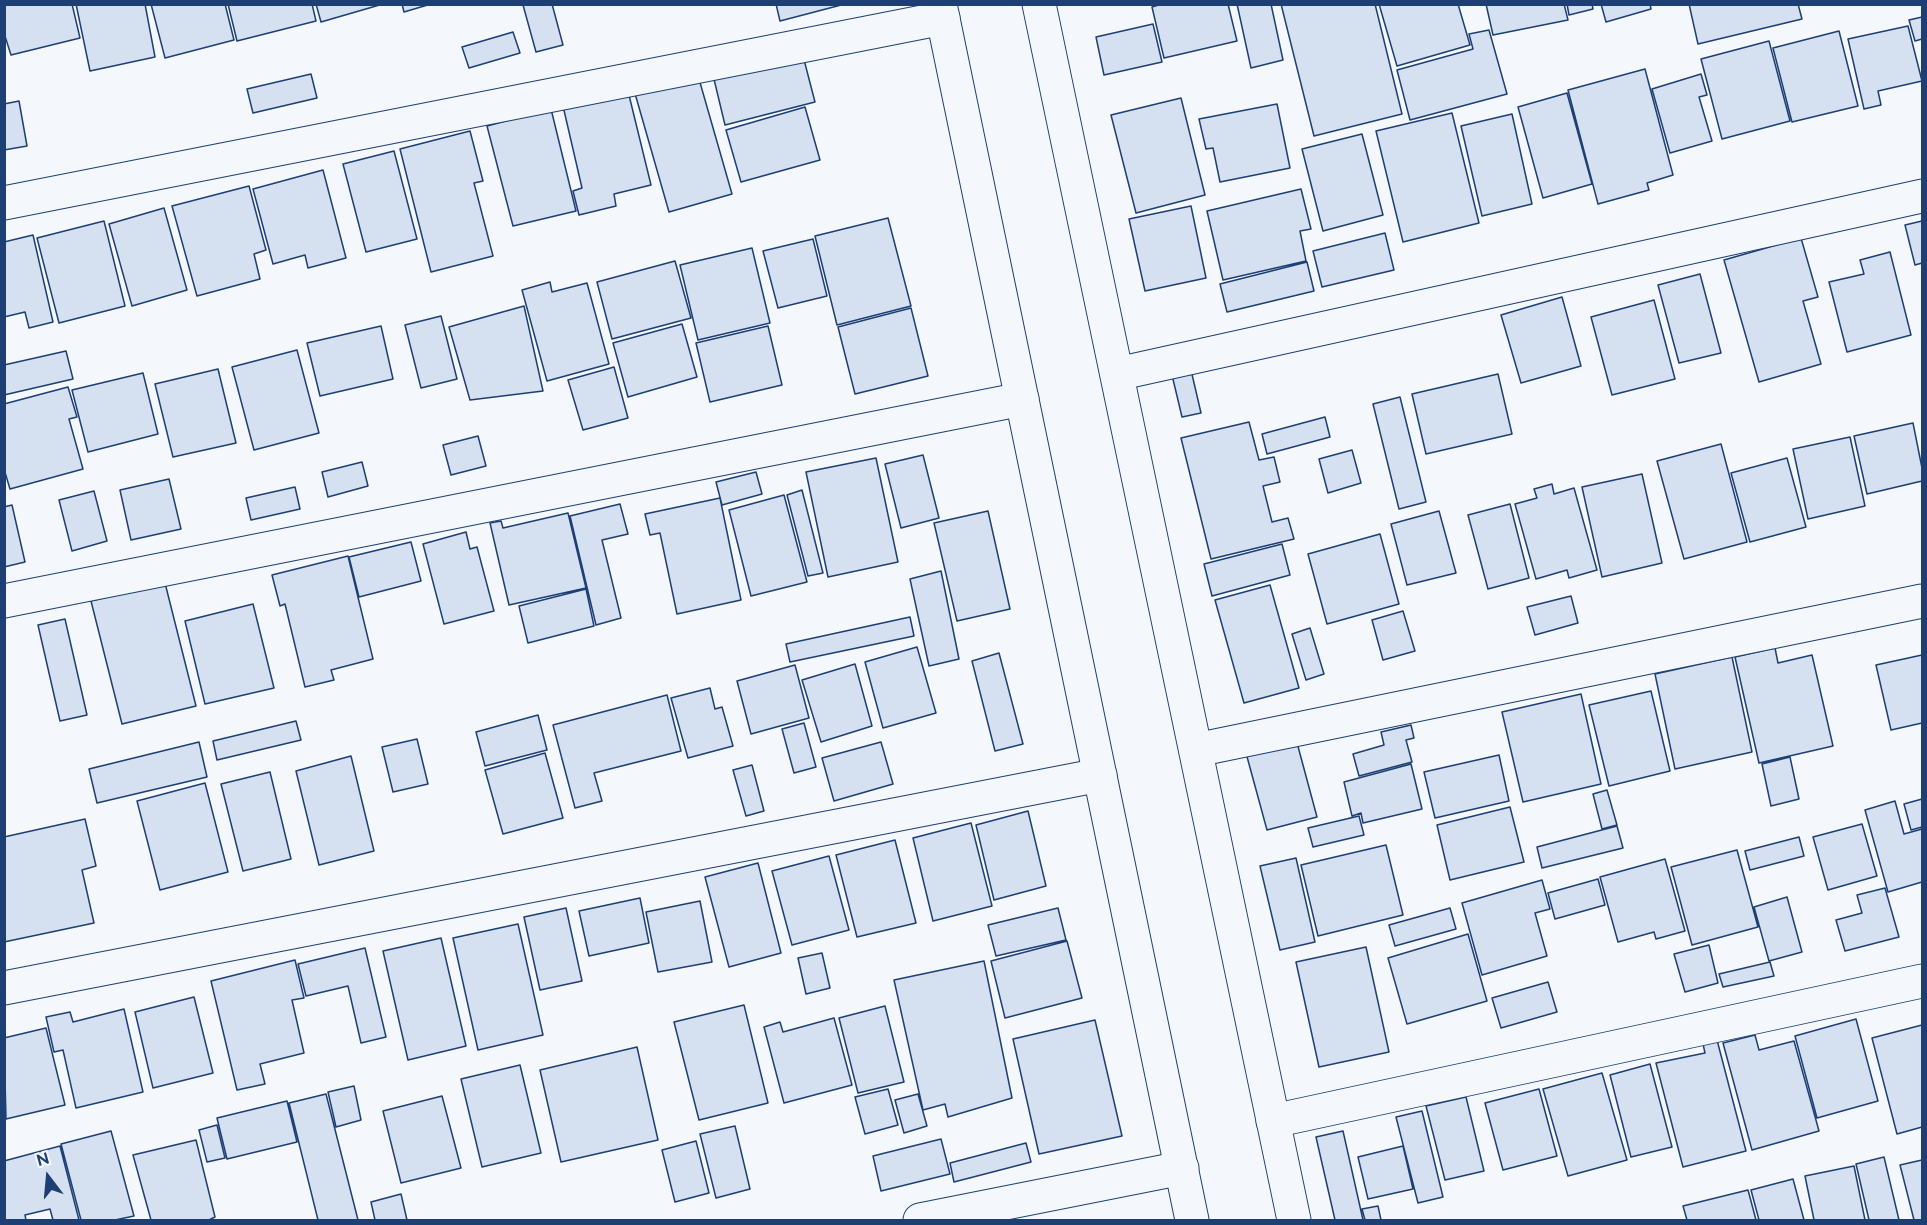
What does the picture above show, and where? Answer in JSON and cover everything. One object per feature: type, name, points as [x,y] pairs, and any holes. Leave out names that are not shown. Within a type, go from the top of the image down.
[{"type":"street","points":[[1039,4],[1294,1221]]},
{"type":"street","points":[[4,203],[942,11],[1192,1221]]},
{"type":"street","points":[[1117,374],[1923,195]]},
{"type":"street","points":[[4,601],[1022,399]]},
{"type":"street","points":[[1196,750],[1923,601]]},
{"type":"street","points":[[4,988],[1100,776]]},
{"type":"street","points":[[1273,1121],[1923,981]]},
{"type":"street","points":[[920,1221],[1182,1168]]},
{"type":"building","points":[[4,4],[72,4],[80,38],[11,55],[4,33]]},
{"type":"building","points":[[76,4],[145,4],[155,57],[90,71]]},
{"type":"building","points":[[151,4],[225,4],[234,40],[165,58]]},
{"type":"building","points":[[228,4],[312,4],[316,21],[237,41]]},
{"type":"building","points":[[316,4],[383,4],[321,22]]},
{"type":"building","points":[[402,4],[431,4],[404,12]]},
{"type":"building","points":[[552,4],[563,45],[536,52],[523,5]]},
{"type":"building","points":[[776,4],[845,4],[780,21]]},
{"type":"building","points":[[1162,4],[1228,4],[1237,41],[1164,58],[1152,7]]},
{"type":"building","points":[[1237,4],[1271,4],[1283,60],[1251,68]]},
{"type":"building","points":[[1281,4],[1375,4],[1402,114],[1314,136]]},
{"type":"building","points":[[1379,4],[1458,4],[1470,45],[1397,66]]},
{"type":"building","points":[[1486,4],[1564,4],[1568,20],[1493,35]]},
{"type":"building","points":[[1567,4],[1592,4],[1593,9],[1569,15]]},
{"type":"building","points":[[1601,4],[1650,4],[1651,9],[1606,22]]},
{"type":"building","points":[[1689,4],[1798,4],[1802,19],[1698,44]]},
{"type":"building","points":[[1922,17],[1922,39],[1915,41],[1909,20]]},
{"type":"building","points":[[1153,24],[1162,62],[1104,75],[1096,37]]},
{"type":"building","points":[[1908,26],[1922,81],[1878,91],[1881,105],[1864,109],[1848,39]]},
{"type":"building","points":[[1489,30],[1507,94],[1410,120],[1397,70],[1473,49],[1469,34]]},
{"type":"building","points":[[1839,31],[1858,106],[1792,122],[1773,48]]},
{"type":"building","points":[[513,32],[520,53],[469,68],[462,47]]},
{"type":"building","points":[[1769,41],[1790,121],[1722,139],[1701,59]]},
{"type":"building","points":[[802,52],[815,102],[725,125],[713,75]]},
{"type":"building","points":[[1645,69],[1673,175],[1647,183],[1649,190],[1598,204],[1568,90]]},
{"type":"building","points":[[697,72],[732,194],[669,212],[634,90]]},
{"type":"building","points":[[311,74],[317,98],[253,113],[247,89]]},
{"type":"building","points":[[1701,74],[1707,95],[1699,97],[1712,141],[1670,153],[1652,89]]},
{"type":"building","points":[[628,91],[651,185],[614,194],[616,206],[579,215],[573,191],[582,188],[563,106]]},
{"type":"building","points":[[1567,93],[1592,184],[1543,198],[1518,107]]},
{"type":"building","points":[[1181,98],[1205,195],[1136,213],[1111,115]]},
{"type":"building","points":[[19,101],[27,146],[4,150],[4,104]]},
{"type":"building","points":[[1277,104],[1290,168],[1220,182],[1213,148],[1206,149],[1199,119]]},
{"type":"building","points":[[805,107],[820,160],[741,182],[726,130]]},
{"type":"building","points":[[551,109],[576,211],[513,226],[487,126]]},
{"type":"building","points":[[1452,113],[1479,223],[1403,242],[1376,131]]},
{"type":"building","points":[[1512,114],[1532,204],[1482,216],[1461,126]]},
{"type":"building","points":[[470,131],[483,181],[474,183],[493,256],[431,272],[400,149]]},
{"type":"building","points":[[1362,134],[1383,215],[1323,231],[1302,149]]},
{"type":"building","points":[[394,151],[417,239],[366,252],[343,164]]},
{"type":"building","points":[[323,170],[346,258],[308,268],[305,255],[273,264],[253,189]]},
{"type":"building","points":[[249,186],[266,250],[254,254],[260,279],[197,296],[172,206]]},
{"type":"building","points":[[1301,189],[1311,229],[1300,231],[1306,261],[1223,280],[1207,211]]},
{"type":"building","points":[[1191,206],[1206,278],[1145,291],[1129,219]]},
{"type":"building","points":[[164,208],[187,290],[132,306],[109,224]]},
{"type":"building","points":[[888,218],[911,306],[837,325],[815,236]]},
{"type":"building","points":[[104,221],[125,306],[59,323],[37,238]]},
{"type":"building","points":[[1922,221],[1922,263],[1915,265],[1905,225]]},
{"type":"building","points":[[1385,233],[1394,270],[1322,287],[1313,251]]},
{"type":"building","points":[[33,235],[53,322],[29,328],[25,312],[4,317],[4,242]]},
{"type":"building","points":[[1801,238],[1818,297],[1803,301],[1821,364],[1759,382],[1724,260]]},
{"type":"building","points":[[813,239],[827,296],[778,308],[763,251]]},
{"type":"building","points":[[752,248],[770,323],[698,340],[680,265]]},
{"type":"building","points":[[1890,252],[1911,335],[1847,352],[1829,282],[1864,274],[1860,260]]},
{"type":"building","points":[[675,261],[691,318],[612,339],[597,282]]},
{"type":"building","points":[[1307,262],[1314,291],[1227,312],[1220,284]]},
{"type":"building","points":[[1700,274],[1721,353],[1679,363],[1658,285]]},
{"type":"building","points":[[550,282],[552,292],[587,283],[609,364],[547,381],[522,290]]},
{"type":"building","points":[[1562,297],[1581,366],[1521,383],[1501,315]]},
{"type":"building","points":[[1654,300],[1675,379],[1612,395],[1591,317]]},
{"type":"building","points":[[524,306],[543,391],[470,400],[449,327]]},
{"type":"building","points":[[911,308],[928,376],[855,394],[838,327]]},
{"type":"building","points":[[441,316],[457,379],[421,388],[405,325]]},
{"type":"building","points":[[682,324],[697,377],[628,397],[613,343]]},
{"type":"building","points":[[381,326],[393,379],[320,396],[307,343]]},
{"type":"building","points":[[768,326],[782,385],[710,402],[696,343]]},
{"type":"building","points":[[297,350],[319,433],[254,450],[232,367]]},
{"type":"building","points":[[66,351],[73,379],[4,395],[4,365]]},
{"type":"building","points":[[614,367],[628,418],[583,430],[568,380]]},
{"type":"building","points":[[218,369],[236,443],[173,457],[155,384]]},
{"type":"building","points":[[1191,370],[1201,413],[1182,417],[1172,375]]},
{"type":"building","points":[[143,373],[158,434],[88,452],[72,390]]},
{"type":"building","points":[[1498,374],[1512,434],[1426,454],[1412,394]]},
{"type":"building","points":[[68,387],[77,417],[69,419],[83,469],[10,489],[4,469],[4,404]]},
{"type":"building","points":[[1400,397],[1426,502],[1399,509],[1373,404]]},
{"type":"building","points":[[1325,417],[1330,437],[1267,454],[1262,434]]},
{"type":"building","points":[[1249,422],[1259,460],[1274,457],[1280,482],[1263,486],[1272,522],[1288,518],[1294,539],[1211,559],[1181,438]]},
{"type":"building","points":[[1913,423],[1922,468],[1922,481],[1867,494],[1854,436]]},
{"type":"building","points":[[478,436],[486,466],[451,475],[443,445]]},
{"type":"building","points":[[1850,437],[1865,506],[1808,519],[1793,449]]},
{"type":"building","points":[[1721,444],[1747,542],[1684,559],[1657,461]]},
{"type":"building","points":[[1352,450],[1361,483],[1328,493],[1319,459]]},
{"type":"building","points":[[923,455],[939,518],[901,528],[885,464]]},
{"type":"building","points":[[876,458],[898,562],[828,577],[806,472]]},
{"type":"building","points":[[1787,458],[1806,527],[1750,542],[1731,473]]},
{"type":"building","points":[[362,462],[368,486],[328,497],[322,472]]},
{"type":"building","points":[[756,472],[762,494],[722,505],[716,482]]},
{"type":"building","points":[[1642,474],[1662,563],[1602,577],[1582,487]]},
{"type":"building","points":[[169,479],[181,529],[131,540],[120,490]]},
{"type":"building","points":[[1552,484],[1554,494],[1574,488],[1597,570],[1569,578],[1567,570],[1536,579],[1515,504],[1537,498],[1534,489]]},
{"type":"building","points":[[295,487],[300,509],[251,520],[246,498]]},
{"type":"building","points":[[802,490],[823,573],[808,576],[787,495]]},
{"type":"building","points":[[94,491],[107,541],[72,551],[59,500]]},
{"type":"building","points":[[784,495],[807,582],[751,596],[729,510]]},
{"type":"building","points":[[720,498],[741,600],[677,614],[660,533],[650,535],[645,514]]},
{"type":"building","points":[[620,504],[628,534],[602,540],[621,618],[596,625],[570,516]]},
{"type":"building","points":[[1510,504],[1529,578],[1488,589],[1468,515]]},
{"type":"building","points":[[12,505],[25,562],[4,567],[4,507]]},
{"type":"building","points":[[988,511],[1010,609],[957,621],[934,523]]},
{"type":"building","points":[[1439,511],[1456,573],[1407,585],[1391,524]]},
{"type":"building","points":[[568,513],[586,588],[509,605],[490,523],[501,521],[503,528]]},
{"type":"building","points":[[466,532],[470,549],[477,547],[494,611],[444,624],[423,544]]},
{"type":"building","points":[[1380,534],[1399,604],[1327,624],[1308,554]]},
{"type":"building","points":[[411,542],[421,581],[359,597],[349,557]]},
{"type":"building","points":[[1282,544],[1290,575],[1212,596],[1204,564]]},
{"type":"building","points":[[348,556],[373,659],[331,670],[334,680],[305,687],[285,604],[280,606],[272,575]]},
{"type":"building","points":[[941,571],[959,659],[929,666],[910,579]]},
{"type":"building","points":[[165,583],[196,706],[122,724],[91,601]]},
{"type":"building","points":[[1270,585],[1299,688],[1244,703],[1215,600]]},
{"type":"building","points":[[586,589],[594,626],[528,643],[519,606]]},
{"type":"building","points":[[1571,596],[1578,623],[1535,635],[1527,607]]},
{"type":"building","points":[[253,604],[274,688],[205,704],[185,621]]},
{"type":"building","points":[[1403,611],[1415,651],[1383,660],[1372,620]]},
{"type":"building","points":[[910,617],[914,636],[790,662],[786,644]]},
{"type":"building","points":[[65,619],[87,715],[60,721],[38,625]]},
{"type":"building","points":[[1310,628],[1324,674],[1306,680],[1292,634]]},
{"type":"building","points":[[917,647],[936,713],[883,728],[865,662]]},
{"type":"building","points":[[1775,648],[1778,663],[1812,655],[1833,746],[1759,763],[1735,657]]},
{"type":"building","points":[[999,653],[1023,744],[995,751],[972,661]]},
{"type":"building","points":[[1922,655],[1922,723],[1891,730],[1876,665]]},
{"type":"building","points":[[1732,657],[1752,752],[1675,769],[1655,674]]},
{"type":"building","points":[[855,664],[872,726],[821,742],[802,680]]},
{"type":"building","points":[[795,665],[809,718],[751,734],[737,681]]},
{"type":"building","points":[[710,688],[715,709],[722,707],[733,746],[688,758],[671,698]]},
{"type":"building","points":[[1651,691],[1670,771],[1609,786],[1589,705]]},
{"type":"building","points":[[1581,694],[1601,784],[1523,802],[1502,712]]},
{"type":"building","points":[[667,695],[681,751],[594,773],[602,801],[575,808],[553,725]]},
{"type":"building","points":[[538,715],[547,750],[485,766],[476,732]]},
{"type":"building","points":[[296,721],[301,740],[217,760],[213,741]]},
{"type":"building","points":[[804,723],[816,767],[794,773],[782,729]]},
{"type":"building","points":[[1411,725],[1414,738],[1406,740],[1412,762],[1359,776],[1353,754],[1384,745],[1381,732]]},
{"type":"building","points":[[417,739],[428,784],[393,792],[382,747]]},
{"type":"building","points":[[1296,739],[1317,817],[1267,830],[1246,753]]},
{"type":"building","points":[[199,742],[207,777],[97,803],[89,769]]},
{"type":"building","points":[[881,742],[893,784],[834,801],[822,758]]},
{"type":"building","points":[[545,753],[563,818],[503,834],[485,770]]},
{"type":"building","points":[[1499,755],[1509,801],[1435,818],[1424,772]]},
{"type":"building","points":[[351,756],[374,851],[319,865],[296,771]]},
{"type":"building","points":[[1790,757],[1799,799],[1771,806],[1762,764]]},
{"type":"building","points":[[1411,764],[1422,809],[1363,823],[1361,813],[1352,816],[1344,782]]},
{"type":"building","points":[[752,765],[764,811],[746,816],[733,770]]},
{"type":"building","points":[[270,772],[291,859],[243,871],[221,784]]},
{"type":"building","points":[[205,783],[228,872],[160,890],[137,801]]},
{"type":"building","points":[[1607,790],[1617,825],[1602,829],[1593,794]]},
{"type":"building","points":[[1922,799],[1922,827],[1911,830],[1904,804]]},
{"type":"building","points":[[1895,801],[1904,834],[1922,829],[1922,882],[1888,892],[1865,810]]},
{"type":"building","points":[[1510,807],[1524,862],[1450,880],[1437,825]]},
{"type":"building","points":[[1028,811],[1046,886],[994,900],[976,825]]},
{"type":"building","points":[[1359,816],[1364,835],[1313,847],[1308,828]]},
{"type":"building","points":[[85,819],[96,866],[82,870],[94,923],[4,942],[4,837]]},
{"type":"building","points":[[971,823],[992,906],[933,921],[913,838]]},
{"type":"building","points":[[1862,824],[1877,876],[1828,890],[1813,837]]},
{"type":"building","points":[[1617,826],[1623,848],[1542,868],[1537,847]]},
{"type":"building","points":[[1799,837],[1804,856],[1750,870],[1745,851]]},
{"type":"building","points":[[895,840],[916,923],[857,937],[836,855]]},
{"type":"building","points":[[1386,845],[1403,915],[1318,936],[1301,865]]},
{"type":"building","points":[[1737,850],[1758,927],[1692,945],[1671,867]]},
{"type":"building","points":[[829,856],[849,930],[792,945],[772,871]]},
{"type":"building","points":[[1296,858],[1315,942],[1280,950],[1260,866]]},
{"type":"building","points":[[1665,859],[1685,931],[1656,939],[1654,932],[1618,942],[1600,877]]},
{"type":"building","points":[[758,863],[781,953],[729,967],[705,877]]},
{"type":"building","points":[[1598,879],[1605,905],[1555,919],[1548,893]]},
{"type":"building","points":[[1542,880],[1550,909],[1535,913],[1547,956],[1482,975],[1462,903]]},
{"type":"building","points":[[1885,888],[1899,937],[1845,951],[1836,920],[1862,913],[1857,895]]},
{"type":"building","points":[[1787,897],[1802,952],[1769,961],[1754,907]]},
{"type":"building","points":[[640,898],[649,943],[589,956],[579,911]]},
{"type":"building","points":[[700,901],[712,962],[658,972],[646,912]]},
{"type":"building","points":[[566,908],[582,981],[540,990],[524,917]]},
{"type":"building","points":[[1058,908],[1066,940],[996,956],[988,925]]},
{"type":"building","points":[[1450,908],[1456,929],[1395,946],[1389,925]]},
{"type":"building","points":[[518,924],[543,1035],[478,1050],[453,938]]},
{"type":"building","points":[[1468,934],[1487,1001],[1407,1024],[1388,958]]},
{"type":"building","points":[[441,938],[466,1046],[408,1060],[383,951]]},
{"type":"building","points":[[1067,941],[1082,998],[1005,1018],[991,961]]},
{"type":"building","points":[[1709,945],[1718,983],[1685,992],[1674,954]]},
{"type":"building","points":[[1366,947],[1389,1052],[1319,1067],[1296,962]]},
{"type":"building","points":[[365,948],[386,1037],[361,1043],[348,986],[306,996],[298,964]]},
{"type":"building","points":[[822,953],[830,988],[806,994],[798,958]]},
{"type":"building","points":[[295,960],[304,998],[292,1000],[304,1053],[260,1064],[265,1084],[237,1090],[211,981]]},
{"type":"building","points":[[984,961],[1012,1098],[948,1117],[945,1104],[923,1110],[894,980]]},
{"type":"building","points":[[1770,962],[1774,976],[1723,987],[1719,974]]},
{"type":"building","points":[[1548,982],[1557,1012],[1501,1028],[1492,998]]},
{"type":"building","points":[[194,997],[213,1073],[153,1088],[135,1012]]},
{"type":"building","points":[[744,1005],[768,1103],[699,1120],[674,1022]]},
{"type":"building","points":[[885,1006],[904,1082],[858,1093],[839,1018]]},
{"type":"building","points":[[124,1009],[143,1092],[76,1108],[63,1050],[54,1052],[46,1017],[70,1012],[73,1022]]},
{"type":"building","points":[[834,1018],[852,1085],[784,1103],[764,1027],[780,1022],[783,1032]]},
{"type":"building","points":[[1856,1019],[1878,1101],[1817,1118],[1795,1036]]},
{"type":"building","points":[[1095,1020],[1122,1136],[1039,1154],[1013,1039]]},
{"type":"building","points":[[1922,1025],[1922,1127],[1897,1134],[1872,1038]]},
{"type":"building","points":[[46,1028],[65,1105],[6,1119],[4,1038]]},
{"type":"building","points":[[1755,1035],[1759,1050],[1794,1041],[1819,1131],[1752,1150],[1723,1043]]},
{"type":"building","points":[[1717,1040],[1746,1151],[1683,1167],[1656,1063],[1705,1053],[1703,1044]]},
{"type":"building","points":[[637,1047],[658,1140],[561,1162],[540,1070]]},
{"type":"building","points":[[1650,1064],[1672,1147],[1631,1157],[1610,1075]]},
{"type":"building","points":[[520,1065],[541,1153],[482,1167],[461,1079]]},
{"type":"building","points":[[1602,1073],[1627,1160],[1568,1176],[1543,1089]]},
{"type":"building","points":[[354,1086],[361,1120],[336,1127],[328,1092]]},
{"type":"building","points":[[888,1089],[898,1125],[865,1134],[855,1097]]},
{"type":"building","points":[[1539,1089],[1557,1156],[1503,1170],[1485,1103]]},
{"type":"building","points":[[326,1094],[358,1220],[318,1220],[289,1103]]},
{"type":"building","points":[[918,1094],[927,1126],[904,1133],[895,1100]]},
{"type":"building","points":[[442,1096],[461,1168],[401,1183],[383,1111]]},
{"type":"building","points":[[1466,1097],[1484,1171],[1445,1180],[1426,1106]]},
{"type":"building","points":[[287,1101],[297,1142],[227,1159],[217,1118]]},
{"type":"building","points":[[1422,1111],[1443,1197],[1418,1203],[1396,1117]]},
{"type":"building","points":[[217,1125],[225,1158],[207,1162],[199,1130]]},
{"type":"building","points":[[735,1126],[750,1189],[716,1198],[700,1134]]},
{"type":"building","points":[[111,1131],[134,1216],[115,1220],[81,1220],[61,1144]]},
{"type":"building","points":[[1343,1131],[1363,1220],[1335,1220],[1316,1137]]},
{"type":"building","points":[[941,1139],[950,1174],[881,1191],[873,1156]]},
{"type":"building","points":[[196,1140],[215,1217],[209,1220],[151,1220],[133,1155]]},
{"type":"building","points":[[696,1141],[709,1193],[675,1202],[662,1150]]},
{"type":"building","points":[[1026,1143],[1031,1162],[954,1182],[950,1163]]},
{"type":"building","points":[[60,1146],[79,1220],[53,1220],[50,1209],[25,1215],[26,1220],[4,1220],[4,1161]]},
{"type":"building","points":[[1403,1146],[1413,1189],[1368,1199],[1358,1157]]},
{"type":"building","points":[[1884,1157],[1899,1220],[1869,1220],[1856,1164]]},
{"type":"building","points":[[1922,1160],[1922,1220],[1914,1220],[1900,1165]]},
{"type":"building","points":[[1854,1166],[1865,1220],[1814,1220],[1805,1176]]},
{"type":"building","points":[[1793,1179],[1804,1220],[1759,1220],[1751,1190]]},
{"type":"building","points":[[1748,1190],[1756,1220],[1687,1220],[1683,1206]]},
{"type":"building","points":[[401,1194],[407,1220],[375,1220],[371,1202]]},
{"type":"building","points":[[1378,1206],[1381,1220],[1365,1220],[1362,1209]]}]
